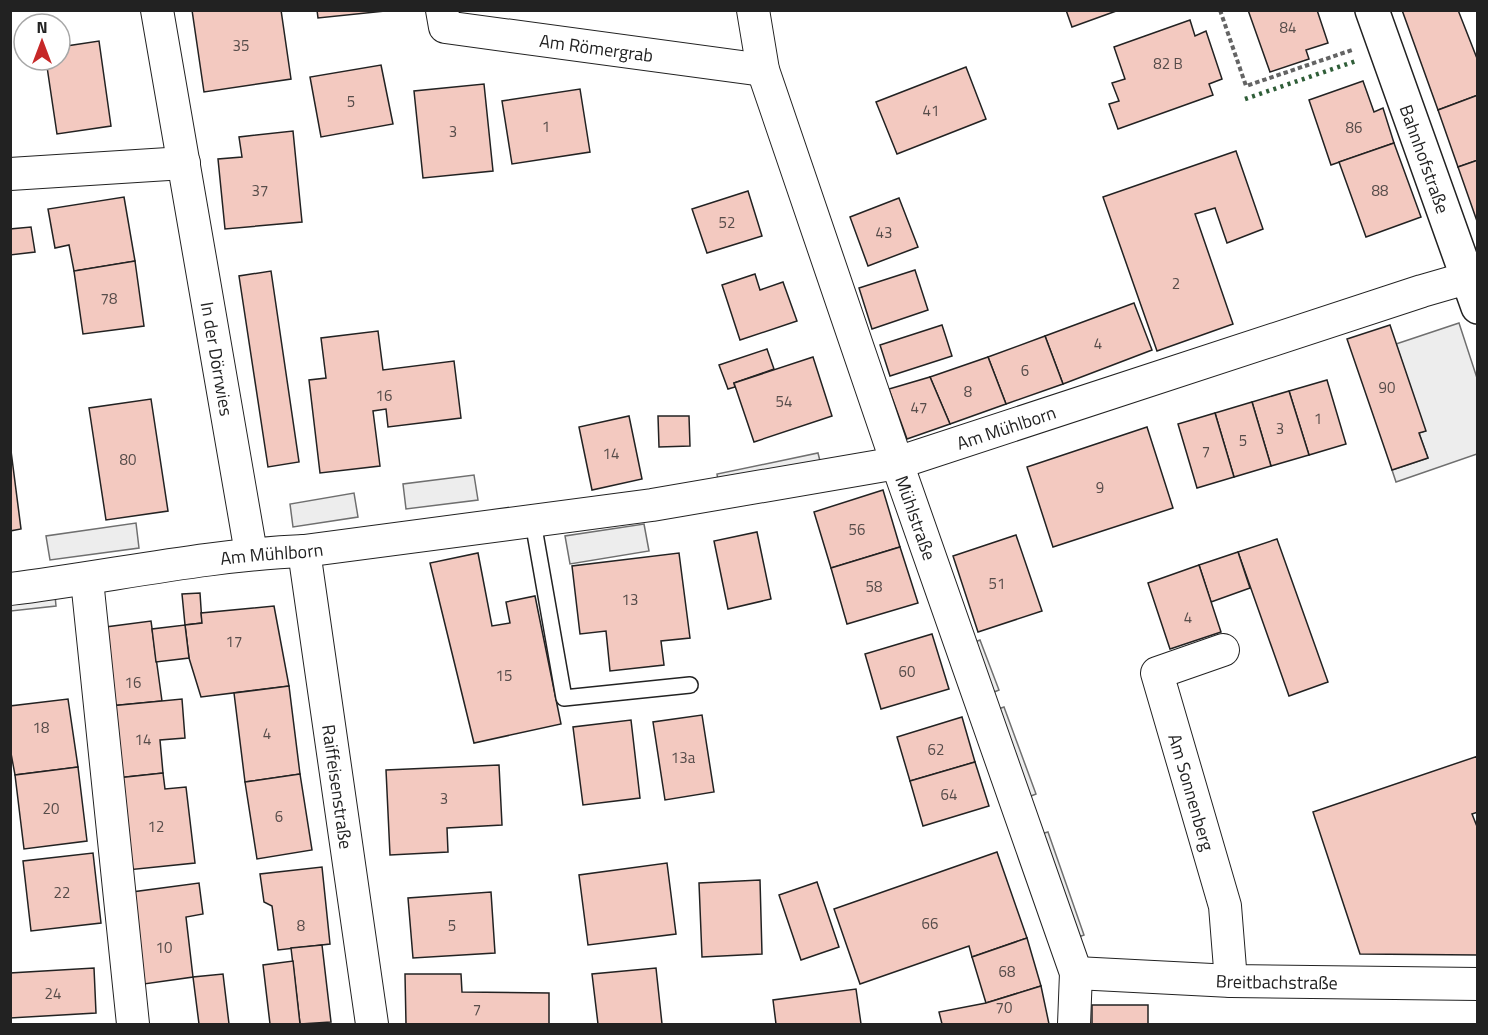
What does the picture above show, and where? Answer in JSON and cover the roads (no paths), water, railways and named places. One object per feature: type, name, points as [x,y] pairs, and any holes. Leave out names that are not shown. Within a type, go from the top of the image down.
[{"type":"street","name":"In der Dörrwies","points":[[157,10],[251,554]]},
{"type":"street","name":"Am Römergrab","points":[[442,10],[445,27],[763,70]]},
{"type":"street","name":"Mühlstraße","points":[[753,10],[763,70],[897,463],[1076,973],[1074,1024]]},
{"type":"street","name":"Bahnhofstraße","points":[[1378,25],[1472,293]]},
{"type":"street","points":[[10,174],[184,163]]},
{"type":"street","name":"Am Mühlborn","points":[[10,590],[251,554],[304,551],[652,505],[897,463],[1422,291],[1472,293]]},
{"type":"street","name":"Raiffeisenstraße","points":[[304,551],[372,1024]]},
{"type":"street","points":[[87,580],[133,1024]]},
{"type":"street","name":"Am Sonnenberg","points":[[1223,650],[1156,673],[1225,906],[1231,981]]},
{"type":"street","name":"Breitbachstraße","points":[[1076,973],[1231,981],[1478,984]]},
{"type":"lane","points":[[533,522],[564,698],[690,685]]}]
